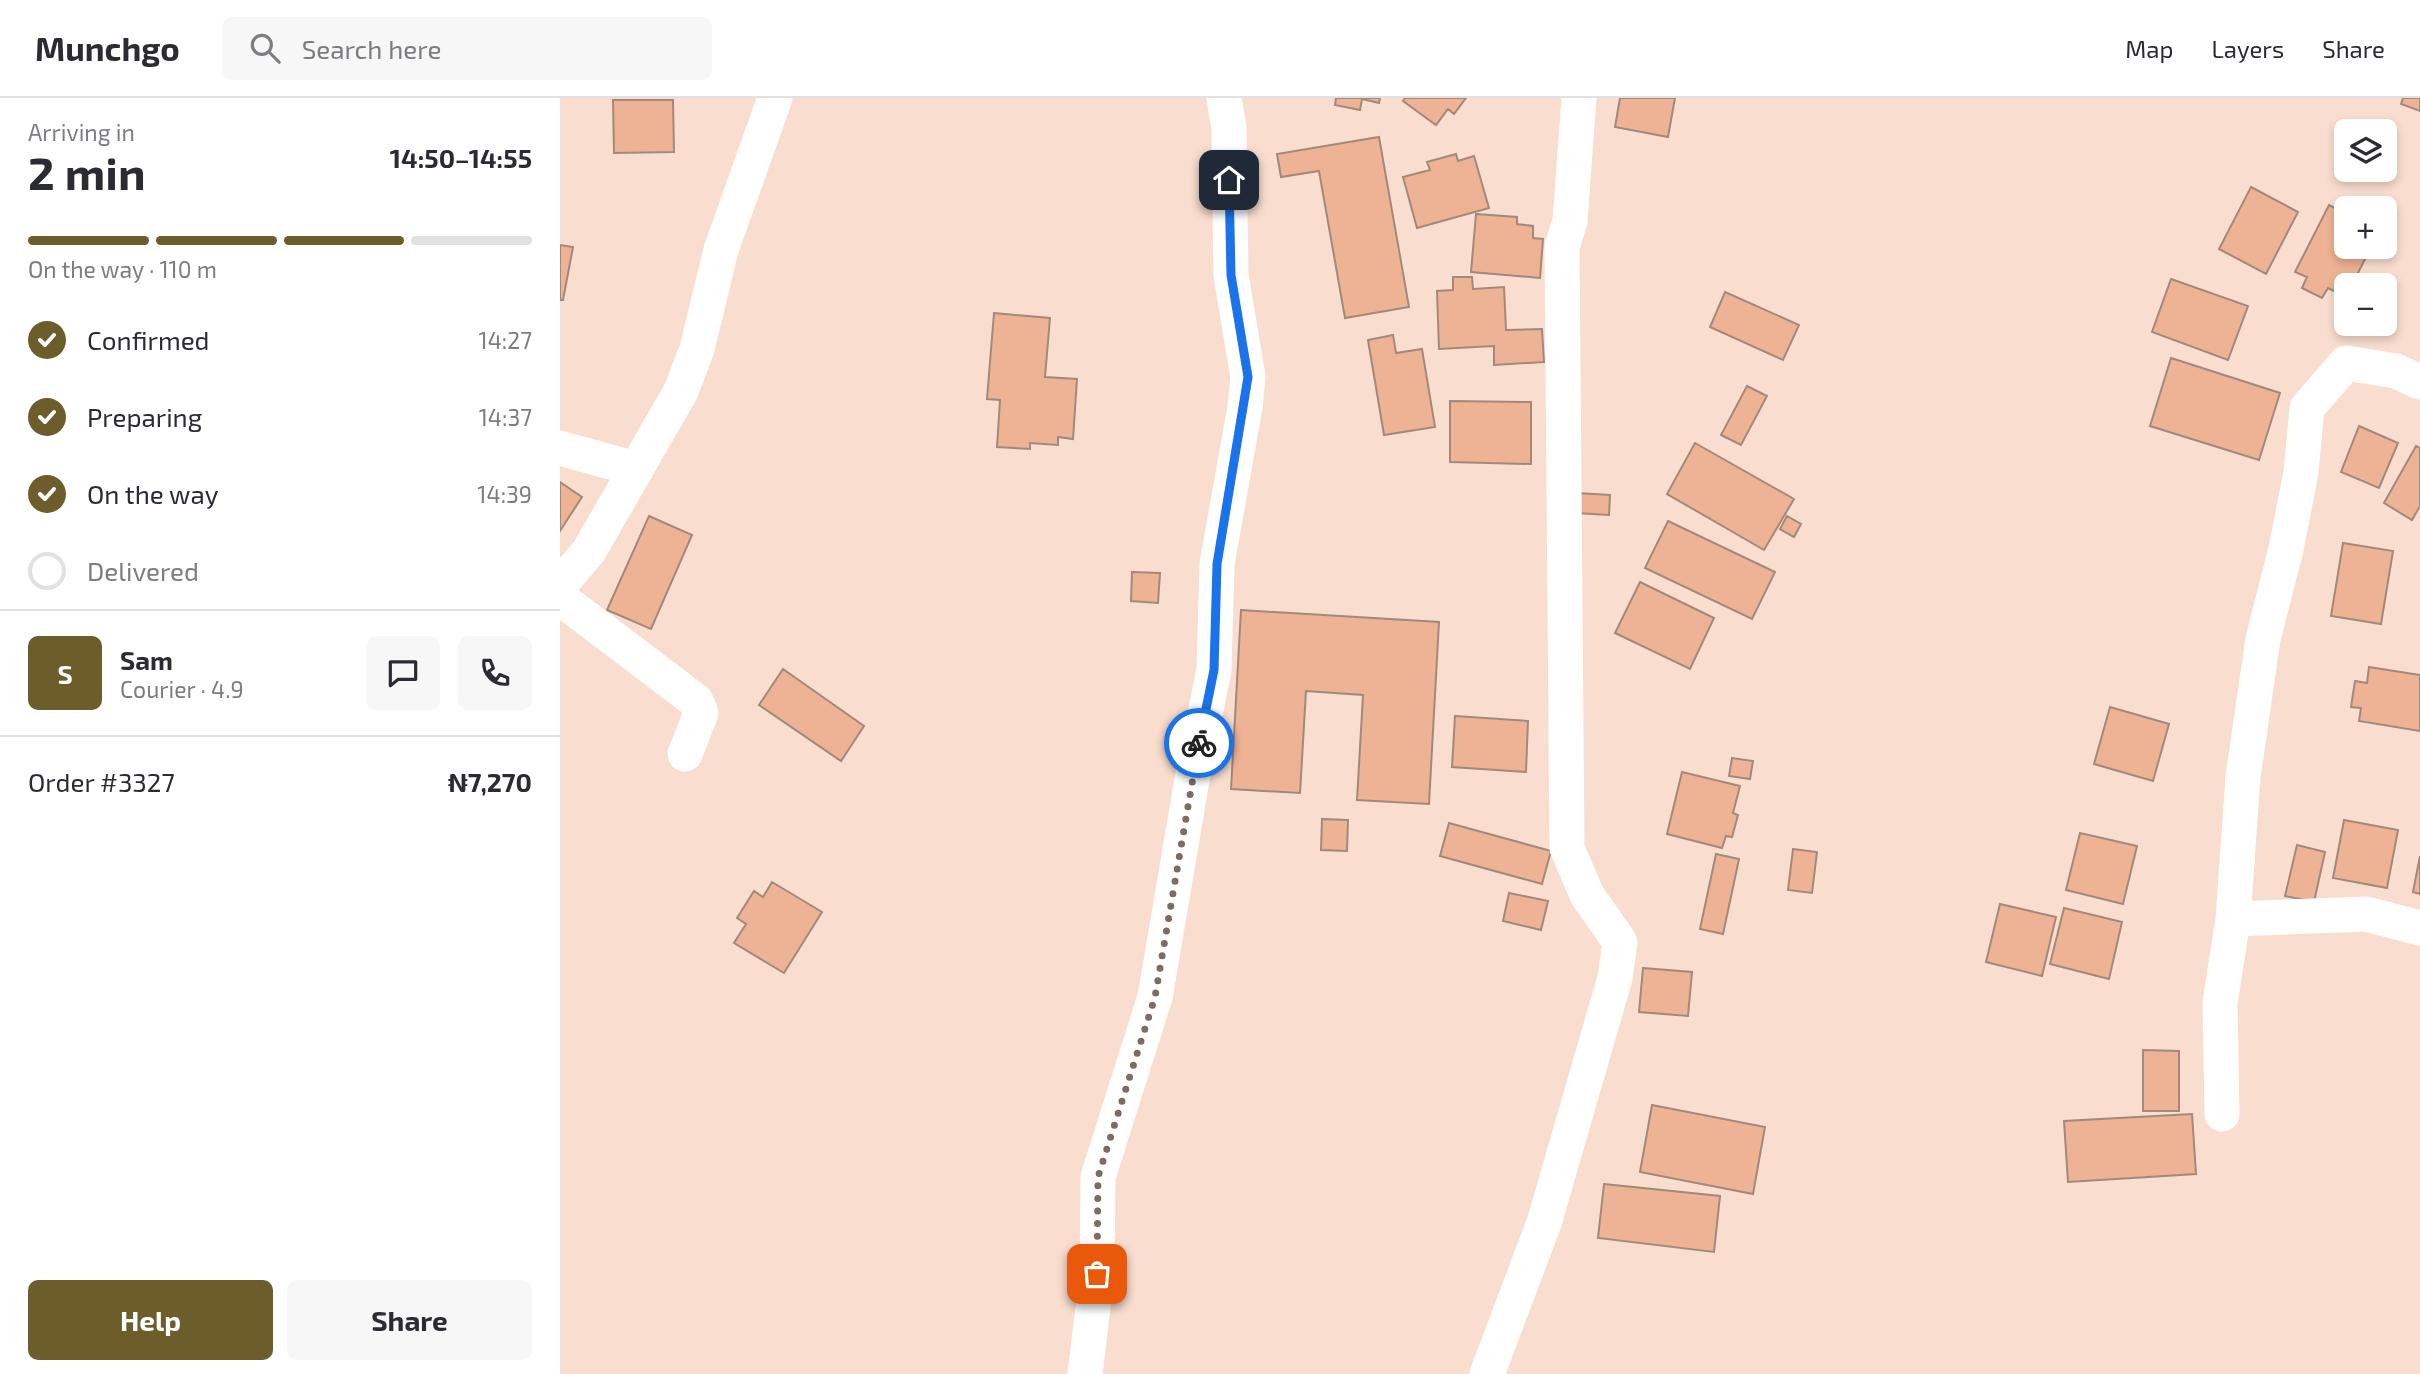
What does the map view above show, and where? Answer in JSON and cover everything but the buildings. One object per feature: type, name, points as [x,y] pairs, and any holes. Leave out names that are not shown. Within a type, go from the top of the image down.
[{"type":"street","points":[[560,585],[589,551],[681,391],[697,349],[721,250],[775,98]]},
{"type":"street","points":[[1085,1374],[1097,1274],[1098,1177],[1155,997],[1194,768],[1214,670],[1217,564],[1245,407],[1248,377],[1231,275],[1229,128],[1224,98]]},
{"type":"street","points":[[1487,1374],[1544,1223],[1615,978],[1620,942],[1587,895],[1567,848],[1562,247],[1570,221],[1579,98]]},
{"type":"street","points":[[2222,1114],[2220,1003],[2233,919],[2244,777],[2263,639],[2286,550],[2301,472],[2307,408],[2346,363],[2396,371],[2420,382]]},
{"type":"street","points":[[560,448],[635,469]]},
{"type":"street","points":[[560,598],[696,701],[701,713],[685,754]]},
{"type":"street","points":[[2233,919],[2366,914],[2420,928]]},
{"type":"way so far","points":[[1097,1274],[1098,1177],[1155,997],[1199,743]]},
{"type":"route","points":[[1199,743],[1214,670],[1217,564],[1248,377],[1245,346],[1234,302],[1231,275],[1228,234],[1229,180]]}]
